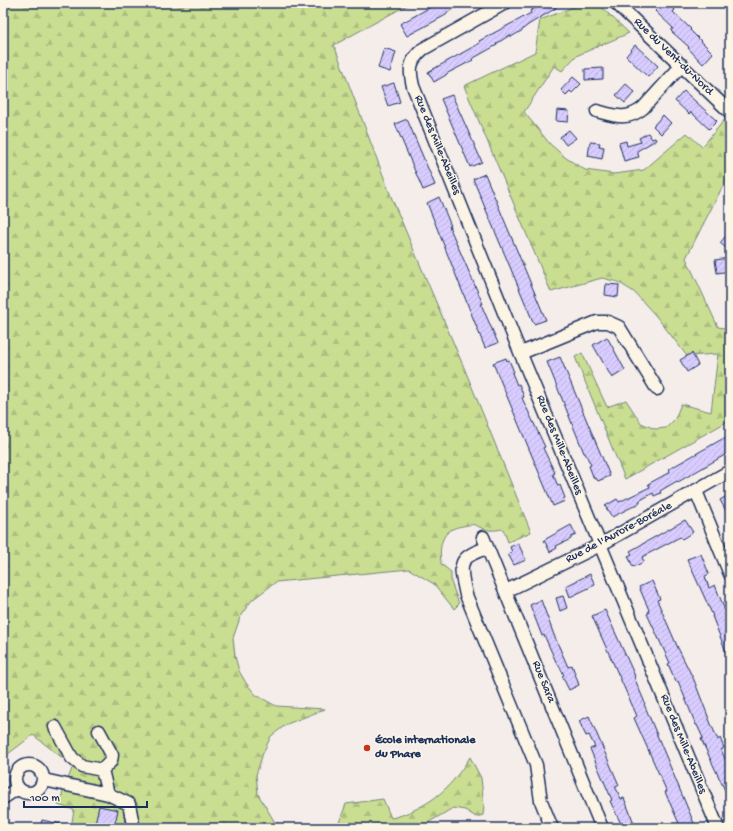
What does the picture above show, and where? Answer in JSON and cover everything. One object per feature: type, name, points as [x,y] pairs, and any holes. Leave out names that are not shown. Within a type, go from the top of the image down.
[{"type":"street","name":"Rue des Mille-Abeilles","points":[[505,3],[423,49],[413,60],[410,68],[414,86],[521,353],[718,828]]},
{"type":"street","name":"Rue du Vent-du-Nord","points":[[616,3],[730,112]]},
{"type":"street","points":[[597,111],[623,117],[638,112],[682,65]]},
{"type":"street","points":[[521,353],[597,322],[608,322],[619,327],[656,389]]},
{"type":"street","name":"Rue de l'Aurore-Boréale","points":[[506,591],[600,545],[730,471]]},
{"type":"street","points":[[696,491],[730,574]]},
{"type":"street","name":"Rue Sara","points":[[552,828],[541,801],[536,764],[466,595],[462,574],[462,564],[466,557],[485,542],[602,828]]},
{"type":"street","points":[[55,727],[72,758],[82,766],[102,770]]},
{"type":"street","points":[[99,731],[112,755],[110,761],[102,770]]},
{"type":"street","points":[[32,764],[38,767],[44,780],[42,786],[37,791],[30,793],[23,792],[18,788],[15,781],[15,774],[19,768],[32,764]]},
{"type":"street","points":[[102,770],[108,794]]},
{"type":"street","points":[[44,780],[108,794],[129,804],[133,828]]},
{"type":"street","points":[[3,798],[18,788]]},
{"type":"green space","points":[[3,3],[411,3],[334,45],[392,199],[465,370],[531,532],[508,542],[503,529],[489,530],[474,525],[456,528],[446,534],[440,550],[441,564],[451,572],[451,582],[459,604],[454,609],[434,584],[409,569],[276,582],[252,600],[241,615],[233,638],[235,656],[239,671],[246,683],[256,695],[276,706],[325,709],[287,724],[271,736],[263,753],[256,775],[258,794],[274,821],[284,828],[71,828],[74,810],[58,805],[73,766],[33,735],[4,757],[3,756]]},
{"type":"green space","points":[[584,3],[597,3],[629,33],[576,56],[562,71],[554,66],[524,112],[550,144],[566,158],[585,170],[614,174],[644,170],[687,133],[702,147],[726,118],[730,128],[730,172],[686,258],[718,327],[730,329],[730,420],[625,479],[575,357],[582,353],[607,407],[626,400],[641,423],[655,429],[666,428],[675,419],[681,404],[711,412],[718,354],[687,356],[656,316],[634,292],[618,282],[602,278],[551,292],[464,86],[535,52],[540,20]]},
{"type":"green space","points":[[470,757],[481,778],[484,806],[483,815],[476,817],[465,810],[453,808],[419,828],[337,828],[346,804],[383,799],[391,818],[403,815],[424,805],[446,788]]},
{"type":"building","points":[[438,3],[464,3],[448,12],[446,15],[407,36],[400,24]]},
{"type":"building","points":[[544,3],[553,3],[556,8],[528,25],[523,30],[511,37],[510,35],[496,44],[497,45],[472,59],[473,60],[434,82],[428,72],[480,43],[479,41],[531,13],[530,11]]},
{"type":"building","points":[[663,3],[668,3],[675,10],[673,12],[713,53],[703,64],[688,48],[689,47],[671,31],[673,28],[655,11]]},
{"type":"building","points":[[635,45],[658,66],[648,77],[626,56]]},
{"type":"building","points":[[384,48],[396,52],[390,72],[378,68]]},
{"type":"building","points":[[603,68],[603,79],[585,80],[585,69]]},
{"type":"building","points":[[573,77],[581,84],[572,93],[570,91],[566,95],[561,90]]},
{"type":"building","points":[[394,83],[400,102],[388,106],[381,87]]},
{"type":"building","points":[[626,84],[635,92],[625,103],[616,95]]},
{"type":"building","points":[[684,91],[717,121],[709,129],[691,112],[689,114],[675,101]]},
{"type":"building","points":[[452,95],[482,162],[470,167],[441,99]]},
{"type":"building","points":[[557,110],[569,111],[568,122],[556,121]]},
{"type":"building","points":[[663,115],[671,123],[661,134],[653,126]]},
{"type":"building","points":[[407,119],[435,185],[423,190],[395,124]]},
{"type":"building","points":[[569,130],[576,138],[566,145],[560,137]]},
{"type":"building","points":[[648,133],[652,139],[655,138],[656,140],[637,151],[639,157],[624,161],[619,143],[626,141],[627,146],[641,142],[639,138]]},
{"type":"building","points":[[590,142],[600,143],[599,146],[604,147],[602,159],[588,156]]},
{"type":"building","points":[[485,174],[546,320],[534,324],[473,179]]},
{"type":"building","points":[[439,197],[451,226],[449,226],[483,304],[481,304],[498,343],[485,348],[427,203]]},
{"type":"building","points":[[730,231],[730,251],[720,243]]},
{"type":"building","points":[[729,258],[730,271],[717,273],[715,260]]},
{"type":"building","points":[[606,284],[619,285],[618,297],[605,295]]},
{"type":"building","points":[[607,337],[625,370],[612,378],[593,345]]},
{"type":"building","points":[[692,353],[698,365],[687,372],[680,360]]},
{"type":"building","points":[[560,357],[610,476],[598,481],[596,478],[594,479],[589,466],[591,465],[584,453],[547,362]]},
{"type":"building","points":[[506,358],[507,361],[509,360],[514,372],[512,373],[517,385],[519,384],[524,397],[522,398],[545,447],[543,448],[555,473],[553,474],[558,486],[560,485],[565,498],[563,499],[565,501],[553,506],[493,363]]},
{"type":"building","points":[[724,438],[730,452],[665,488],[660,491],[661,493],[654,496],[653,493],[639,501],[640,503],[612,517],[605,506],[617,499],[619,502],[650,487],[648,484],[670,472],[669,469]]},
{"type":"building","points":[[730,494],[730,518],[720,500]]},
{"type":"building","points":[[685,520],[693,532],[682,539],[680,537],[642,557],[644,562],[633,567],[628,556],[632,554],[630,551]]},
{"type":"building","points":[[571,525],[576,535],[556,546],[557,548],[550,552],[544,540]]},
{"type":"building","points":[[518,543],[526,560],[514,565],[508,554],[512,552],[510,547]]},
{"type":"building","points":[[701,554],[709,574],[705,576],[709,588],[715,585],[730,623],[730,662],[713,616],[687,559]]},
{"type":"building","points":[[590,574],[595,585],[570,597],[566,586]]},
{"type":"building","points":[[652,581],[660,599],[657,600],[694,680],[718,740],[720,738],[724,748],[721,750],[730,769],[730,801],[701,739],[703,738],[678,681],[676,682],[668,664],[670,663],[647,614],[649,613],[649,610],[639,587]]},
{"type":"building","points":[[563,596],[567,608],[560,611],[556,598]]},
{"type":"building","points":[[541,600],[568,667],[572,665],[579,685],[569,690],[562,676],[564,675],[557,664],[544,635],[542,636],[530,605]]},
{"type":"building","points":[[605,610],[635,676],[634,677],[645,703],[644,704],[696,828],[681,828],[665,792],[667,792],[634,718],[637,716],[592,616]]},
{"type":"building","points":[[589,716],[619,785],[615,786],[621,799],[624,798],[636,828],[623,828],[610,801],[612,800],[590,749],[595,747],[589,735],[586,736],[579,721]]},
{"type":"building","points":[[99,806],[118,810],[114,828],[94,828]]},
{"type":"building","points":[[42,820],[65,825],[65,828],[40,828]]},
{"type":"place","name":"École internationale du Phare","points":[[367,748]]}]
